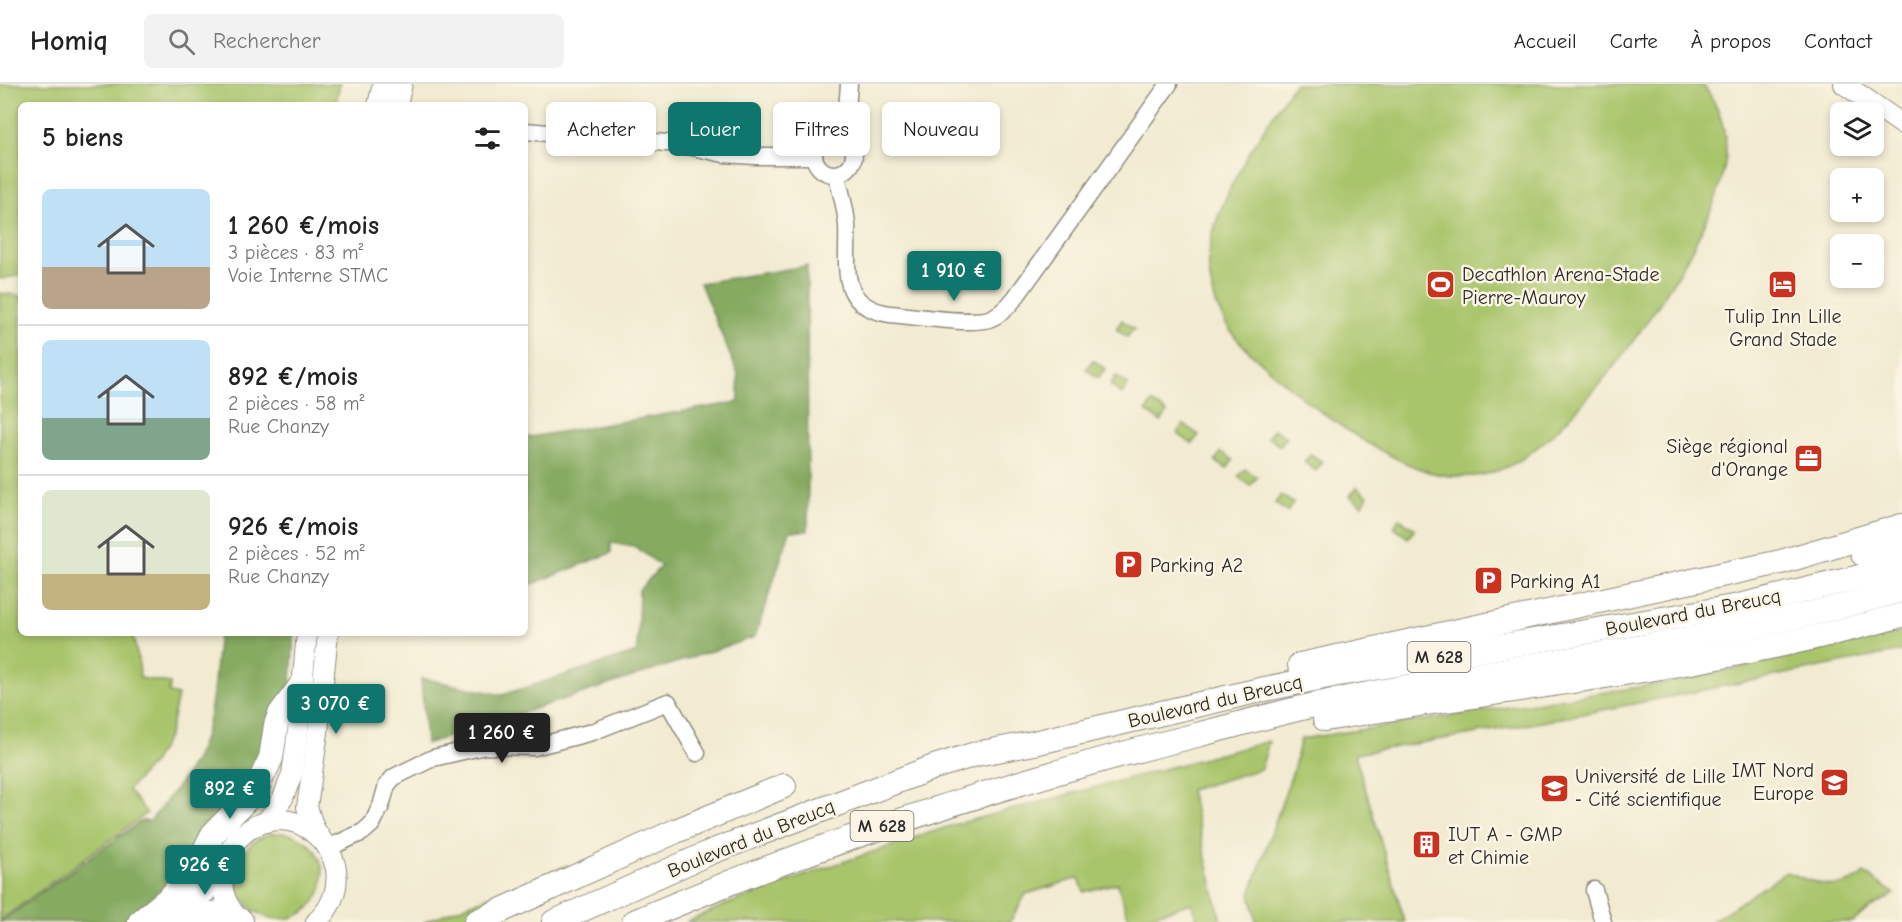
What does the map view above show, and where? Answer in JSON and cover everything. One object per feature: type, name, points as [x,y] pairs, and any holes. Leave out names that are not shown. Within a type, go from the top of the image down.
[{"type":"highway","name":"M 628","points":[[976,754],[1033,730],[1223,682],[1781,562],[1902,526]]},
{"type":"highway","name":"M 628","points":[[1486,626],[1666,598],[1803,569],[1902,544]]},
{"type":"highway","name":"Boulevard du Breucq","points":[[554,922],[711,852],[934,767],[976,754],[1344,673],[1739,606],[1902,567]]},
{"type":"highway","name":"Boulevard du Breucq","points":[[634,922],[873,828],[1018,782],[1136,750],[1336,700],[1725,632],[1809,614],[1902,590]]},
{"type":"highway","name":"M 628","points":[[1136,750],[1685,663],[1816,638],[1902,615]]},
{"type":"highway","points":[[1816,638],[1902,624]]},
{"type":"highway","points":[[140,922],[192,875],[213,834],[250,796],[260,781],[270,758],[280,714],[302,684]]},
{"type":"highway","points":[[476,922],[676,831],[784,786]]},
{"type":"highway","points":[[163,922],[204,891],[226,857]]},
{"type":"highway","points":[[185,922],[212,912],[221,913],[242,922]]},
{"type":"main road","points":[[379,102],[383,84]]},
{"type":"main road","points":[[398,102],[402,84]]},
{"type":"main road","points":[[1844,84],[1902,124]]},
{"type":"main road","points":[[266,822],[283,798],[292,774],[307,636]]},
{"type":"main road","points":[[317,921],[328,908],[336,886],[336,870],[326,845],[314,828],[307,807],[318,732],[328,636]]},
{"type":"main road","points":[[242,922],[231,909],[222,880],[226,857],[239,837],[266,822],[282,821],[298,824],[312,831],[326,845]]},
{"type":"street","points":[[848,102],[849,84]]},
{"type":"street","points":[[837,174],[846,213],[848,280],[851,291],[859,301],[876,311],[890,314],[975,321],[991,318],[1009,305],[1026,284],[1168,84]]},
{"type":"street","points":[[528,131],[678,144],[724,154],[773,156]]},
{"type":"street","points":[[814,156],[816,164],[822,170],[829,174],[837,174],[850,166],[854,156]]},
{"type":"street","points":[[326,845],[363,832],[372,824],[381,806],[387,785],[394,777],[433,758],[485,746],[534,747],[592,732],[668,702],[697,753]]},
{"type":"street","points":[[1594,890],[1604,922]]},
{"type":"green space","points":[[0,84],[340,84],[336,102],[18,102],[18,276],[0,279]]},
{"type":"green space","name":"Decathlon Arena-Stade Pierre-Mauroy","points":[[1294,84],[1702,84],[1714,102],[1722,122],[1726,143],[1725,164],[1716,198],[1698,238],[1646,323],[1615,364],[1584,402],[1554,433],[1517,462],[1487,474],[1465,476],[1436,474],[1408,464],[1364,441],[1299,395],[1246,348],[1222,317],[1211,287],[1209,271],[1210,249],[1215,225],[1225,200],[1252,148]]},
{"type":"green space","points":[[807,266],[808,531],[790,531],[755,637],[426,744],[421,678],[502,695],[637,652],[639,590],[661,566],[634,546],[611,543],[611,553],[528,586],[528,437],[739,402],[738,374],[700,283]]},
{"type":"green space","points":[[0,293],[18,296],[18,636],[133,636],[140,678],[170,683],[169,693],[178,695],[169,735],[153,763],[128,790],[147,813],[0,920]]},
{"type":"green space","points":[[1122,320],[1134,329],[1127,337],[1116,329]]},
{"type":"green space","points":[[1093,360],[1105,369],[1098,378],[1086,369]]},
{"type":"green space","points":[[1116,376],[1128,385],[1122,394],[1110,385]]},
{"type":"green space","points":[[1152,402],[1167,413],[1161,422],[1146,411]]},
{"type":"green space","points":[[1183,424],[1199,435],[1192,444],[1177,433]]},
{"type":"green space","points":[[1274,429],[1286,437],[1280,446],[1268,437]]},
{"type":"green space","points":[[1221,452],[1233,460],[1227,469],[1215,461]]},
{"type":"green space","points":[[1311,454],[1322,462],[1316,471],[1304,462]]},
{"type":"green space","points":[[1245,469],[1257,477],[1250,486],[1238,477]]},
{"type":"green space","points":[[1357,487],[1368,496],[1362,505],[1350,496]]},
{"type":"green space","points":[[1281,495],[1293,503],[1287,512],[1275,503]]},
{"type":"green space","points":[[1399,518],[1415,529],[1408,538],[1393,527]]},
{"type":"green space","points":[[1902,632],[1902,651],[1531,724],[1355,754],[1405,922],[1256,922],[1250,894],[1293,771],[1301,739],[1684,680]]},
{"type":"green space","points":[[219,636],[294,636],[291,683],[252,779],[212,821],[173,880],[121,922],[0,922],[141,821],[150,821],[174,791],[195,759],[205,735],[212,698]]},
{"type":"green space","points":[[1269,741],[1261,769],[1190,790],[1221,922],[1198,922],[1192,903],[1130,922],[1117,883],[1084,892],[1079,878],[1026,894],[1010,922],[686,922],[825,868],[953,825]]},
{"type":"green space","points":[[280,833],[297,836],[311,845],[320,859],[323,876],[320,893],[311,907],[297,916],[280,919],[263,916],[249,907],[240,893],[237,876],[240,859],[249,845],[263,836]]},
{"type":"green space","points":[[568,865],[571,870],[463,922],[424,922]]},
{"type":"green space","points":[[1786,872],[1826,885],[1846,884],[1864,873],[1895,894],[1869,908],[1853,922],[1711,922]]},
{"type":"place","name":"Decathlon Arena-Stade Pierre-Mauroy","points":[[1441,285]]},
{"type":"place","name":"Tulip Inn Lille Grand Stade","points":[[1783,285]]},
{"type":"place","name":"Siège régional d'Orange","points":[[1809,458]]},
{"type":"place","name":"Parking A2","points":[[1129,565]]},
{"type":"place","name":"Parking A1","points":[[1489,581]]},
{"type":"place","name":"IMT Nord Europe","points":[[1835,782]]},
{"type":"place","name":"Université de Lille ‐ Cité scientifique","points":[[1554,788]]},
{"type":"place","name":"IUT A - GMP et Chimie","points":[[1427,845]]}]
